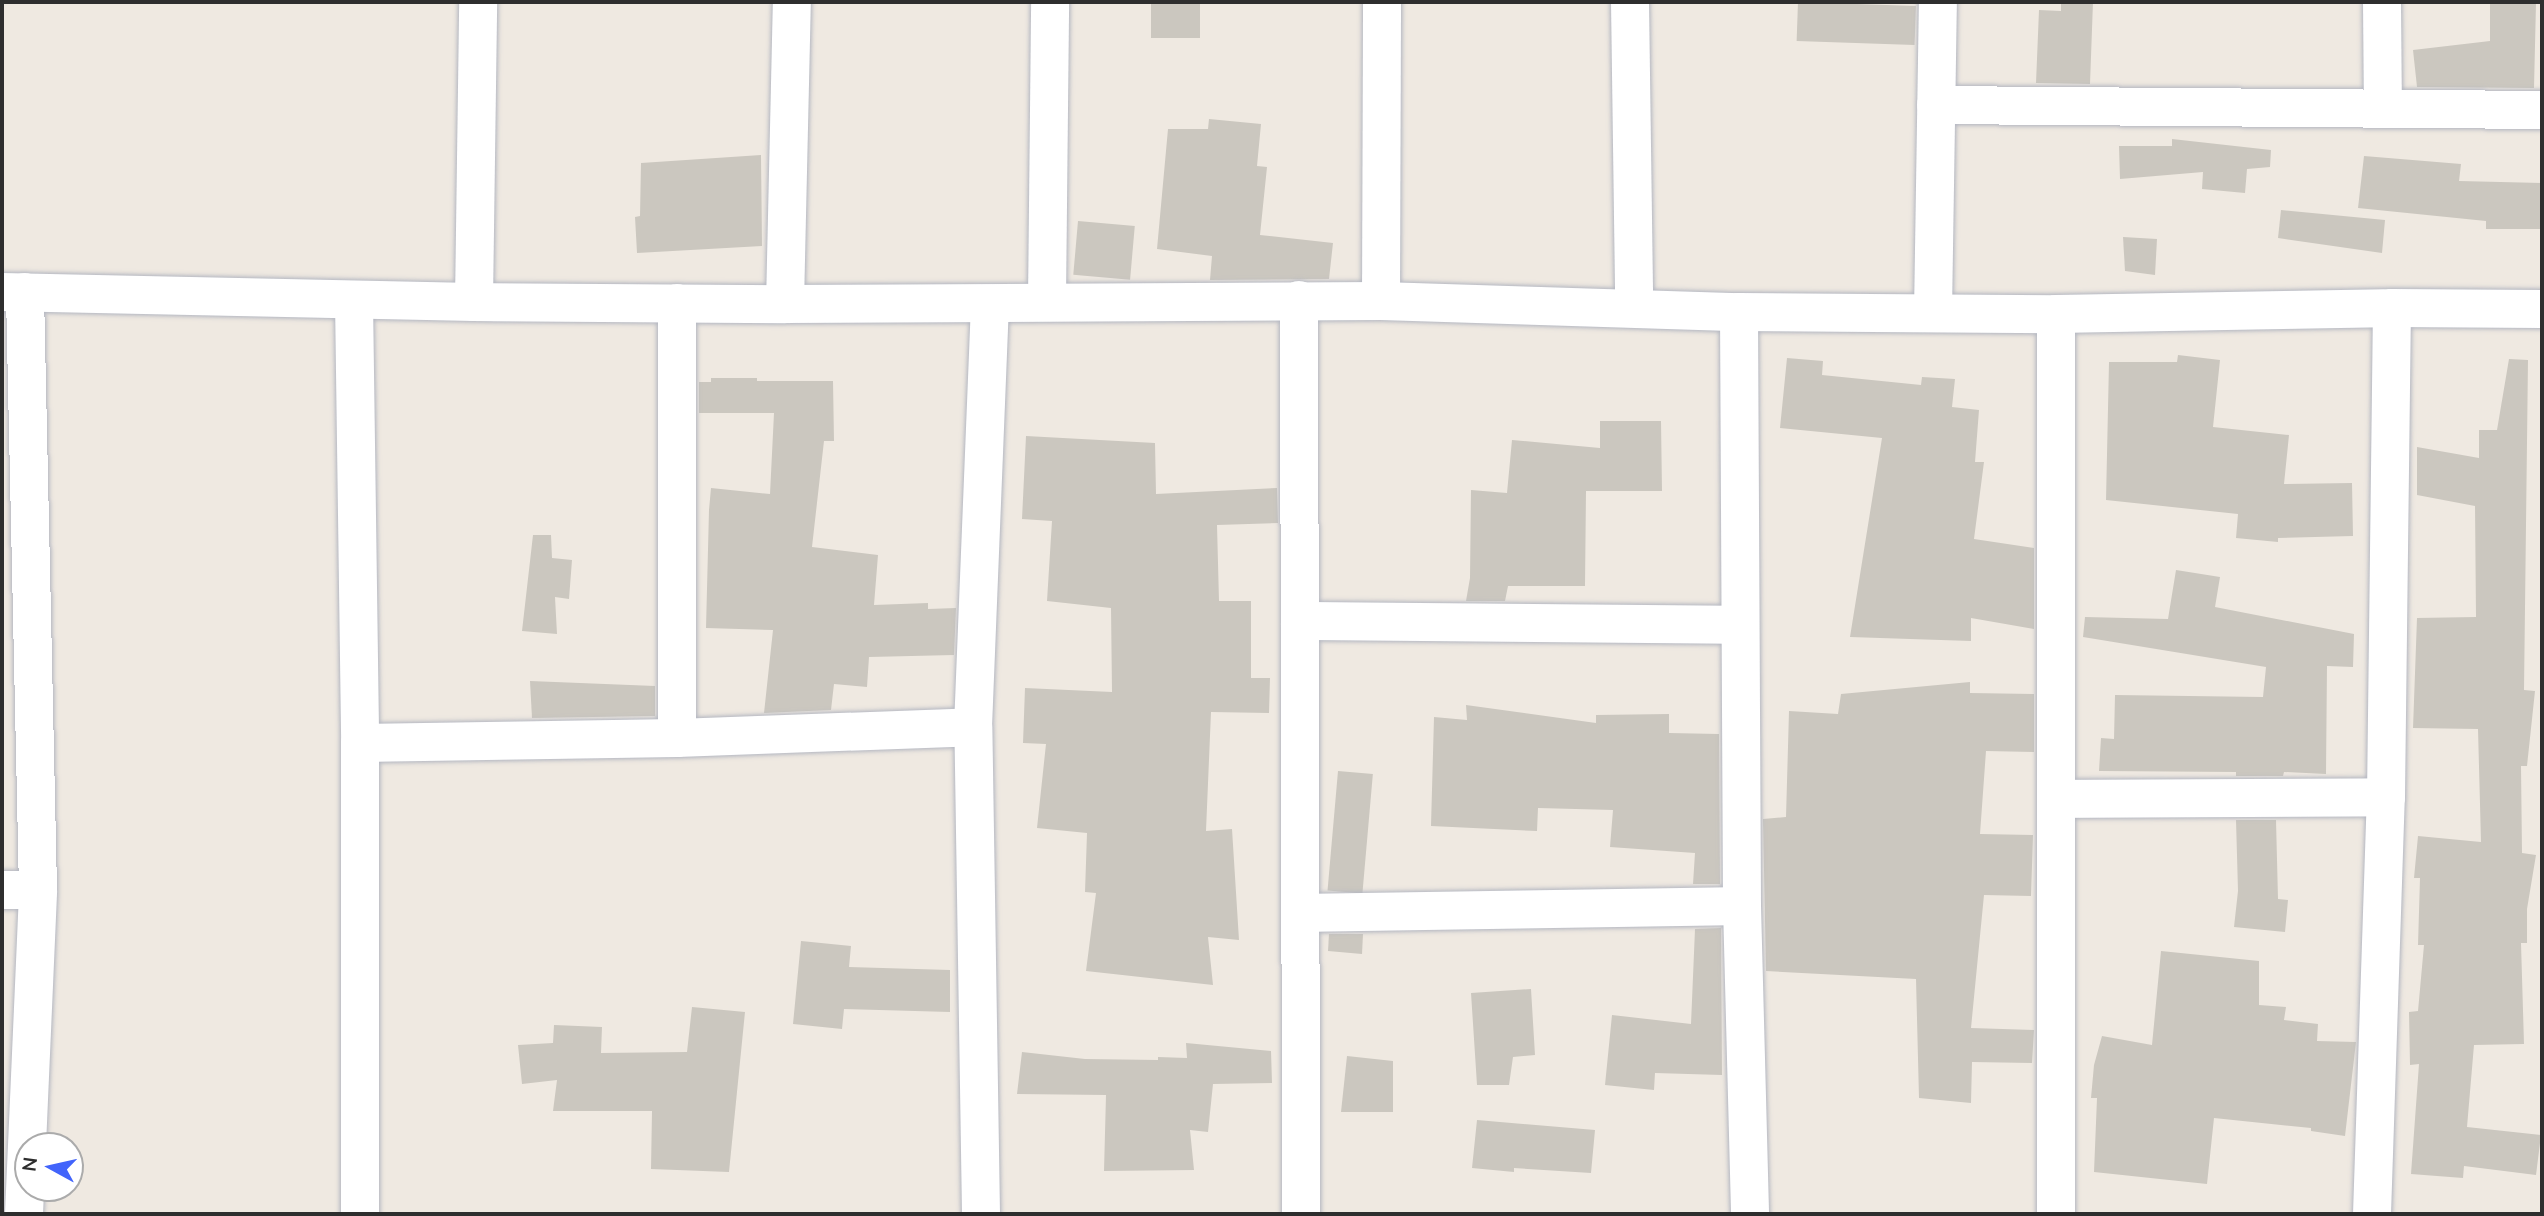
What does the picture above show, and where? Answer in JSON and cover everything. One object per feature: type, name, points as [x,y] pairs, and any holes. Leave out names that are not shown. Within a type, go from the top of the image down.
[{"type":"street","points":[[474,302],[478,2]]},
{"type":"street","points":[[785,304],[792,2]]},
{"type":"street","points":[[1047,301],[1050,2]]},
{"type":"street","points":[[1381,301],[1382,2]]},
{"type":"street","points":[[1630,2],[1634,307]]},
{"type":"street","points":[[1933,313],[1938,2]]},
{"type":"street","points":[[2382,2],[2383,107]]},
{"type":"street","points":[[1937,104],[2542,110]]},
{"type":"street","points":[[23,1214],[13,292],[474,302],[785,304],[1299,300],[1634,307],[1739,312],[2056,314],[2392,308],[2542,309]]},
{"type":"street","points":[[354,300],[360,743],[360,1214]]},
{"type":"street","points":[[1299,300],[1301,1214]]},
{"type":"street","points":[[677,303],[677,738]]},
{"type":"street","points":[[981,1214],[973,727],[990,304]]},
{"type":"street","points":[[2372,1214],[2386,797],[2392,308]]},
{"type":"street","points":[[1739,312],[1742,906],[1750,1214]]},
{"type":"street","points":[[2056,314],[2056,1214]]},
{"type":"street","points":[[1300,621],[1740,625]]},
{"type":"street","points":[[360,743],[677,738],[973,727]]},
{"type":"street","points":[[2058,799],[2386,797]]},
{"type":"street","points":[[1301,913],[1742,906]]},
{"type":"building","points":[[1151,2],[1200,2],[1200,38],[1151,38]]},
{"type":"building","points":[[1798,2],[1916,6],[1915,45],[1797,41]]},
{"type":"building","points":[[2061,2],[2093,2],[2090,84],[2036,83],[2039,10],[2061,11]]},
{"type":"building","points":[[2490,3],[2536,3],[2534,88],[2417,87],[2413,50],[2490,41]]},
{"type":"building","points":[[1209,119],[1261,124],[1257,166],[1267,167],[1260,235],[1333,243],[1329,279],[1210,280],[1212,256],[1157,249],[1168,129],[1208,129]]},
{"type":"building","points":[[2172,139],[2271,150],[2270,167],[2247,169],[2245,193],[2202,189],[2203,172],[2120,179],[2119,146],[2172,146]]},
{"type":"building","points":[[761,155],[762,246],[637,253],[635,217],[640,216],[641,163]]},
{"type":"building","points":[[2364,156],[2461,164],[2459,181],[2542,183],[2542,229],[2486,229],[2486,221],[2358,208]]},
{"type":"building","points":[[2281,210],[2385,220],[2382,253],[2278,238]]},
{"type":"building","points":[[1078,221],[1135,226],[1130,280],[1073,275]]},
{"type":"building","points":[[2123,237],[2157,239],[2155,275],[2125,271]]},
{"type":"building","points":[[2178,355],[2220,360],[2213,427],[2289,435],[2284,484],[2352,483],[2353,536],[2278,538],[2278,542],[2236,538],[2238,514],[2106,500],[2109,362],[2177,362]]},
{"type":"building","points":[[1787,358],[1823,361],[1822,375],[1921,385],[1922,377],[1955,379],[1952,407],[1979,410],[1975,462],[1984,462],[1974,539],[2034,548],[2034,629],[1971,618],[1971,641],[1850,637],[1882,438],[1780,428]]},
{"type":"building","points":[[2509,359],[2528,360],[2524,690],[2535,691],[2527,766],[2521,766],[2522,853],[2536,855],[2527,909],[2527,943],[2521,943],[2524,1044],[2474,1045],[2467,1127],[2541,1135],[2536,1175],[2464,1166],[2463,1178],[2411,1174],[2419,1064],[2410,1065],[2409,1012],[2418,1011],[2424,945],[2418,945],[2420,878],[2414,878],[2418,836],[2481,842],[2478,729],[2413,728],[2417,618],[2476,617],[2475,506],[2417,495],[2417,447],[2479,458],[2479,430],[2497,430]]},
{"type":"building","points":[[711,378],[833,381],[834,441],[824,441],[812,547],[878,555],[874,605],[928,603],[928,609],[956,608],[954,655],[869,657],[867,687],[834,684],[831,710],[764,713],[773,630],[706,628],[709,510],[711,488],[770,494],[774,413],[699,413],[699,382],[711,382]]},
{"type":"building","points":[[1600,421],[1661,421],[1662,491],[1586,491],[1585,586],[1508,586],[1505,601],[1466,601],[1470,578],[1471,490],[1507,493],[1512,440],[1600,448]]},
{"type":"building","points":[[1026,436],[1155,443],[1156,494],[1277,488],[1278,523],[1217,525],[1219,601],[1251,601],[1251,678],[1270,678],[1269,713],[1211,712],[1206,831],[1232,829],[1239,940],[1208,937],[1213,985],[1086,971],[1096,893],[1085,892],[1087,833],[1037,828],[1046,744],[1023,743],[1025,688],[1112,692],[1111,608],[1047,601],[1052,521],[1022,519]]},
{"type":"building","points":[[533,535],[551,535],[552,558],[572,560],[569,599],[555,597],[557,634],[522,631]]},
{"type":"building","points":[[2176,570],[2220,577],[2215,607],[2354,634],[2353,667],[2327,666],[2326,774],[2284,772],[2283,776],[2236,776],[2236,772],[2099,771],[2101,738],[2114,739],[2115,695],[2263,697],[2266,667],[2083,637],[2085,617],[2168,619]]},
{"type":"building","points":[[530,681],[655,686],[655,716],[532,718]]},
{"type":"building","points":[[1970,682],[1970,693],[2034,694],[2034,752],[1986,751],[1980,834],[2033,835],[2031,896],[1984,895],[1971,1028],[2034,1030],[2032,1063],[1972,1062],[1971,1103],[1919,1098],[1916,979],[1766,971],[1763,819],[1786,817],[1789,711],[1838,714],[1841,694]]},
{"type":"building","points":[[1466,705],[1596,723],[1596,715],[1669,714],[1669,733],[1719,734],[1720,884],[1693,884],[1695,853],[1610,847],[1613,810],[1538,808],[1537,831],[1431,826],[1434,717],[1467,720]]},
{"type":"building","points":[[1338,771],[1373,774],[1362,894],[1328,891]]},
{"type":"building","points":[[2236,820],[2276,820],[2278,899],[2288,900],[2285,932],[2234,927],[2238,891]]},
{"type":"building","points":[[1721,928],[1722,1075],[1655,1073],[1654,1090],[1605,1085],[1612,1015],[1691,1024],[1695,929]]},
{"type":"building","points":[[1329,934],[1363,934],[1362,954],[1328,951]]},
{"type":"building","points":[[801,941],[851,946],[849,967],[950,970],[950,1012],[844,1009],[842,1029],[793,1024]]},
{"type":"building","points":[[2161,951],[2259,961],[2259,1005],[2286,1007],[2284,1020],[2318,1024],[2317,1041],[2356,1042],[2345,1136],[2311,1131],[2311,1128],[2214,1118],[2207,1184],[2094,1172],[2097,1098],[2091,1098],[2094,1065],[2102,1036],[2152,1045]]},
{"type":"building","points":[[1531,989],[1535,1055],[1513,1057],[1509,1085],[1477,1085],[1471,993]]},
{"type":"building","points":[[692,1007],[745,1012],[729,1172],[651,1169],[652,1111],[553,1111],[557,1080],[522,1084],[518,1045],[553,1043],[554,1025],[602,1027],[601,1053],[687,1052]]},
{"type":"building","points":[[1186,1043],[1271,1051],[1272,1083],[1213,1084],[1208,1132],[1190,1130],[1194,1170],[1104,1171],[1106,1095],[1017,1094],[1022,1052],[1085,1059],[1158,1060],[1158,1057],[1187,1058]]},
{"type":"building","points":[[1347,1056],[1393,1061],[1393,1112],[1341,1112]]},
{"type":"building","points":[[1477,1120],[1595,1130],[1591,1173],[1514,1168],[1514,1172],[1472,1168]]}]
